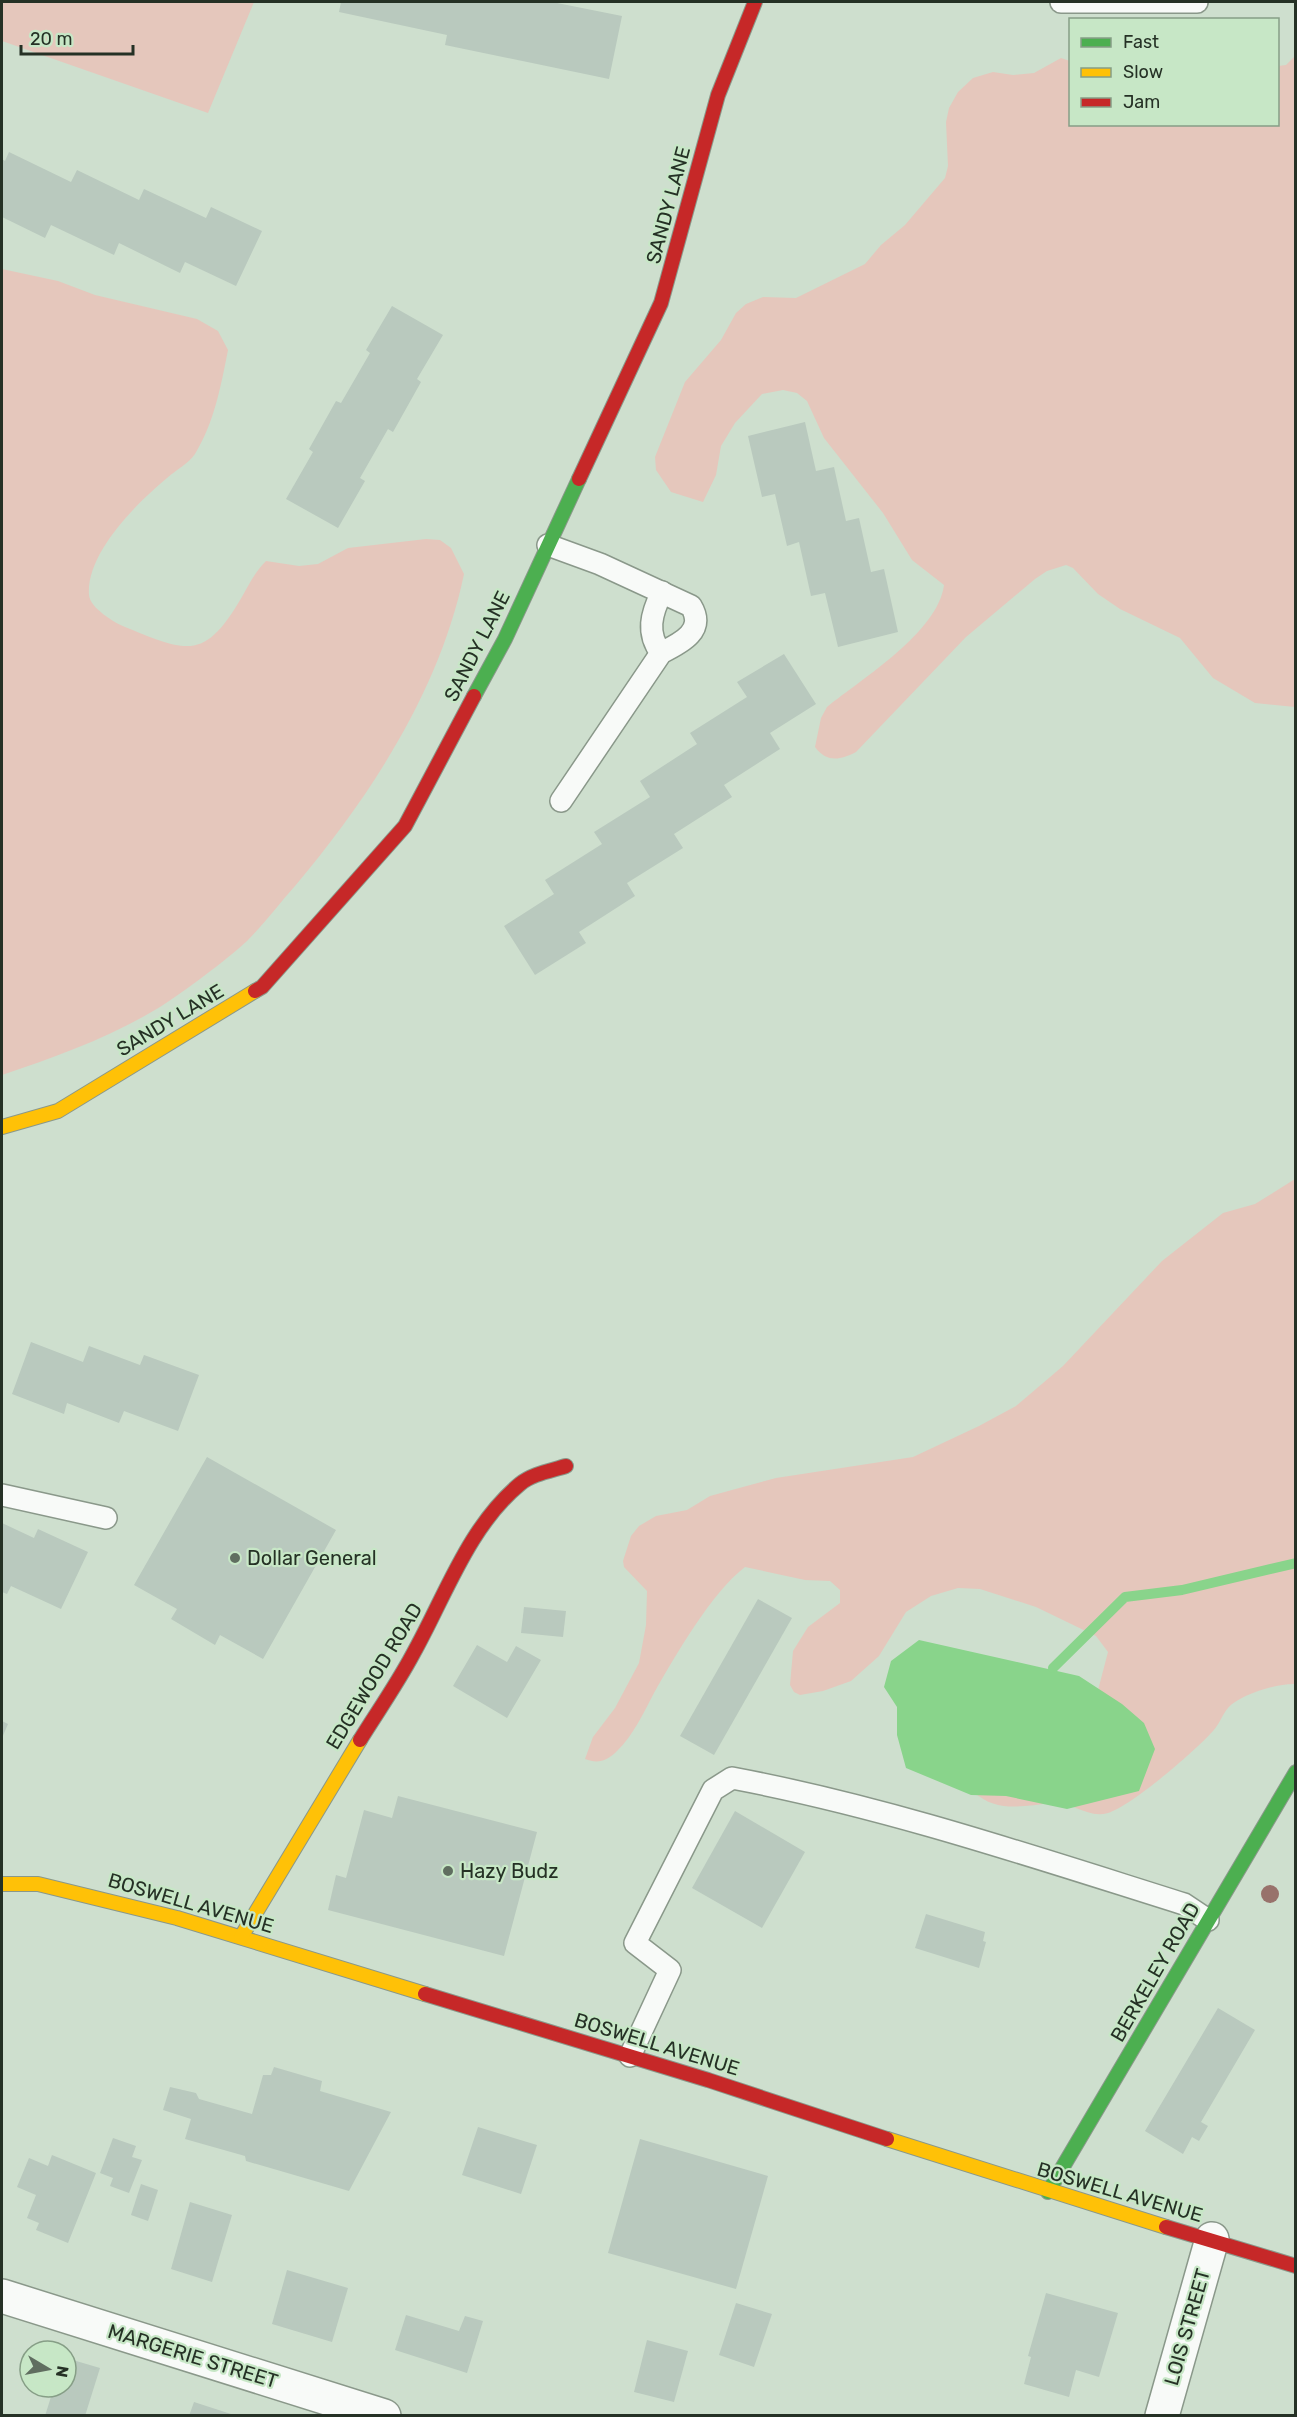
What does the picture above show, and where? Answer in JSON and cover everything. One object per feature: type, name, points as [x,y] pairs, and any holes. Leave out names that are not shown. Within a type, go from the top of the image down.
[{"type":"street","name":"SANDY LANE","points":[[2,1127],[58,1111],[262,987],[405,826],[505,639],[661,303],[718,95],[755,2]]},
{"type":"street","name":"EDGEWOOD ROAD","points":[[241,1937],[316,1810],[418,1648],[472,1541],[504,1499],[520,1484],[530,1477],[567,1466]]},
{"type":"street","name":"BERKELEY ROAD","points":[[1048,2192],[1296,1772]]},
{"type":"street","name":"BOSWELL AVENUE","points":[[2,1884],[38,1884],[104,1898],[241,1937],[630,2056],[1048,2192],[1212,2239],[1296,2266]]},
{"type":"street","name":"LOIS STREET","points":[[1162,2415],[1212,2239]]},
{"type":"street","name":"MARGERIE STREET","points":[[2,2296],[384,2415]]},
{"type":"lane","points":[[1061,2],[1197,2]]},
{"type":"lane","points":[[548,545],[600,564],[662,592],[691,606],[697,616],[695,630],[684,642],[661,653],[561,801]]},
{"type":"lane","points":[[661,653],[651,640],[653,609],[662,592]]},
{"type":"lane","points":[[2,1495],[106,1518]]},
{"type":"lane","points":[[630,2056],[670,1970],[634,1942],[713,1790],[732,1778],[812,1793],[953,1831],[1184,1904],[1208,1920]]},
{"type":"shaded area","points":[[2,2],[254,2],[208,113],[2,41]]},
{"type":"shaded area","points":[[1295,56],[1295,707],[1255,703],[1213,678],[1180,638],[1120,609],[1098,594],[1073,568],[1066,565],[1047,571],[1035,579],[966,637],[856,752],[839,758],[824,756],[815,747],[821,718],[827,707],[897,653],[914,637],[939,603],[944,585],[912,560],[883,513],[824,438],[807,401],[797,393],[783,390],[762,394],[735,423],[721,446],[716,475],[703,502],[671,492],[656,470],[655,457],[685,382],[721,340],[736,313],[746,304],[763,297],[796,298],[865,264],[881,245],[905,225],[945,178],[948,166],[946,122],[949,108],[958,92],[973,78],[993,72],[1013,75],[1034,73],[1061,58],[1069,61],[1069,126],[1279,126],[1279,66],[1286,65]]},
{"type":"shaded area","points":[[2,269],[58,281],[95,295],[197,319],[218,331],[228,350],[212,417],[195,454],[128,515],[104,546],[96,563],[90,579],[90,600],[109,619],[165,642],[180,646],[194,646],[218,632],[266,561],[299,566],[318,564],[348,548],[426,539],[440,540],[451,548],[464,574],[453,617],[438,659],[399,740],[350,816],[323,852],[253,934],[205,976],[141,1018],[83,1046],[2,1075]]},
{"type":"shaded area","points":[[1295,1179],[1295,1684],[1259,1691],[1233,1703],[1213,1731],[1193,1751],[1132,1800],[1108,1813],[1093,1814],[1059,1803],[1001,1806],[983,1799],[974,1792],[1097,1694],[1108,1652],[1096,1636],[1036,1607],[980,1589],[958,1588],[931,1596],[906,1612],[879,1656],[851,1681],[823,1691],[800,1695],[794,1692],[790,1685],[793,1651],[808,1627],[840,1603],[840,1590],[830,1581],[805,1580],[745,1567],[720,1592],[683,1643],[638,1724],[623,1745],[606,1759],[594,1761],[585,1759],[593,1737],[615,1708],[639,1663],[646,1625],[647,1591],[624,1567],[623,1561],[631,1536],[639,1526],[656,1516],[687,1510],[710,1496],[776,1478],[913,1457],[979,1426],[1016,1406],[1063,1366],[1162,1261],[1223,1213],[1255,1204]]},
{"type":"shaded area","points":[[919,1640],[1079,1676],[1122,1704],[1144,1723],[1155,1749],[1139,1791],[1067,1809],[1006,1796],[971,1795],[906,1768],[897,1735],[897,1707],[884,1687],[891,1661]]},
{"type":"building","points":[[341,2],[552,2],[622,16],[609,79],[445,45],[447,35],[339,12]]},
{"type":"building","points":[[9,152],[71,182],[77,170],[139,200],[144,189],[206,218],[211,207],[262,231],[236,286],[185,262],[180,273],[119,243],[114,255],[51,225],[45,238],[2,217],[2,159],[5,161]]},
{"type":"building","points":[[392,306],[443,335],[417,379],[421,382],[393,432],[388,429],[360,478],[365,481],[338,528],[286,499],[313,452],[309,449],[336,401],[341,403],[370,353],[366,350]]},
{"type":"building","points":[[805,422],[816,471],[834,467],[846,521],[859,518],[871,572],[884,569],[898,632],[838,647],[825,593],[811,596],[799,542],[787,546],[775,494],[762,497],[748,436]]},
{"type":"building","points":[[784,654],[816,704],[770,733],[780,749],[724,785],[732,797],[674,834],[683,848],[627,883],[635,896],[579,932],[586,943],[535,975],[504,926],[554,894],[545,880],[602,844],[594,832],[650,797],[640,781],[697,744],[690,733],[747,697],[737,682]]},
{"type":"building","points":[[31,1342],[83,1362],[89,1346],[140,1365],[144,1355],[199,1375],[178,1431],[124,1411],[119,1423],[67,1403],[64,1414],[12,1394]]},
{"type":"building","name":"Dollar General","points":[[207,1457],[336,1530],[263,1659],[220,1635],[215,1645],[171,1619],[177,1609],[134,1585]]},
{"type":"building","points":[[2,1523],[34,1538],[38,1529],[88,1552],[61,1609],[11,1586],[7,1594],[2,1592]]},
{"type":"building","points":[[758,1599],[792,1618],[714,1755],[680,1736]]},
{"type":"building","points":[[524,1607],[566,1611],[563,1637],[521,1633]]},
{"type":"building","points":[[477,1645],[507,1662],[516,1646],[541,1660],[507,1718],[453,1686]]},
{"type":"building","points":[[2,1721],[8,1724],[2,1738]]},
{"type":"building","points":[[398,1796],[537,1832],[504,1956],[328,1910],[336,1875],[346,1878],[364,1810],[392,1818]]},
{"type":"building","points":[[735,1811],[805,1852],[762,1928],[692,1888]]},
{"type":"building","points":[[926,1914],[985,1932],[983,1941],[986,1942],[979,1968],[915,1948]]},
{"type":"building","points":[[1218,2008],[1255,2030],[1201,2122],[1208,2126],[1199,2141],[1192,2137],[1183,2154],[1145,2131]]},
{"type":"building","points":[[274,2067],[322,2081],[320,2091],[391,2112],[349,2191],[246,2161],[245,2156],[185,2139],[191,2119],[163,2110],[170,2087],[196,2093],[199,2099],[252,2114],[263,2075],[271,2075]]},
{"type":"building","points":[[478,2127],[537,2145],[521,2194],[462,2175]]},
{"type":"building","points":[[113,2138],[136,2146],[132,2157],[142,2160],[129,2193],[110,2186],[113,2178],[100,2173]]},
{"type":"building","points":[[640,2139],[768,2176],[736,2289],[608,2253]]},
{"type":"building","points":[[52,2155],[96,2173],[68,2243],[36,2230],[39,2223],[27,2218],[36,2195],[17,2187],[29,2158],[48,2166]]},
{"type":"building","points":[[141,2184],[158,2190],[148,2221],[131,2215]]},
{"type":"building","points":[[190,2202],[232,2215],[212,2282],[171,2269]]},
{"type":"building","points":[[287,2270],[348,2288],[332,2342],[272,2324]]},
{"type":"building","points":[[1046,2293],[1118,2313],[1099,2377],[1076,2370],[1069,2397],[1024,2384],[1031,2357],[1028,2356]]},
{"type":"building","points":[[736,2303],[772,2314],[754,2367],[719,2355]]},
{"type":"building","points":[[406,2315],[459,2331],[465,2316],[483,2321],[467,2373],[395,2350]]},
{"type":"building","points":[[647,2340],[688,2351],[674,2402],[634,2392]]},
{"type":"building","points":[[78,2362],[100,2368],[85,2416],[45,2416],[50,2399],[78,2399]]},
{"type":"building","points":[[194,2402],[234,2415],[234,2416],[189,2416]]},
{"type":"waterway","points":[[1053,1668],[1125,1597],[1182,1590],[1296,1563]]},
{"type":"traffic: fast","points":[[474,696],[505,639],[579,479]]},
{"type":"traffic: fast","points":[[1048,2192],[1296,1772]]},
{"type":"traffic: slow","points":[[2,1127],[58,1111],[255,991]]},
{"type":"traffic: slow","points":[[241,1937],[360,1740]]},
{"type":"traffic: slow","points":[[2,1884],[38,1884],[177,1918],[425,1994]]},
{"type":"traffic: slow","points":[[887,2139],[1166,2227]]},
{"type":"traffic: jam","points":[[579,479],[661,303],[718,95],[755,2]]},
{"type":"traffic: jam","points":[[255,991],[262,987],[405,826],[474,696]]},
{"type":"traffic: jam","points":[[360,1740],[407,1665],[459,1564],[486,1521],[520,1484],[542,1473],[566,1466]]},
{"type":"traffic: jam","points":[[425,1994],[708,2080],[887,2139]]},
{"type":"traffic: jam","points":[[1166,2227],[1296,2266]]},
{"type":"place","name":"Dollar General","points":[[235,1558]]},
{"type":"place","name":"Hazy Budz","points":[[448,1871]]}]
